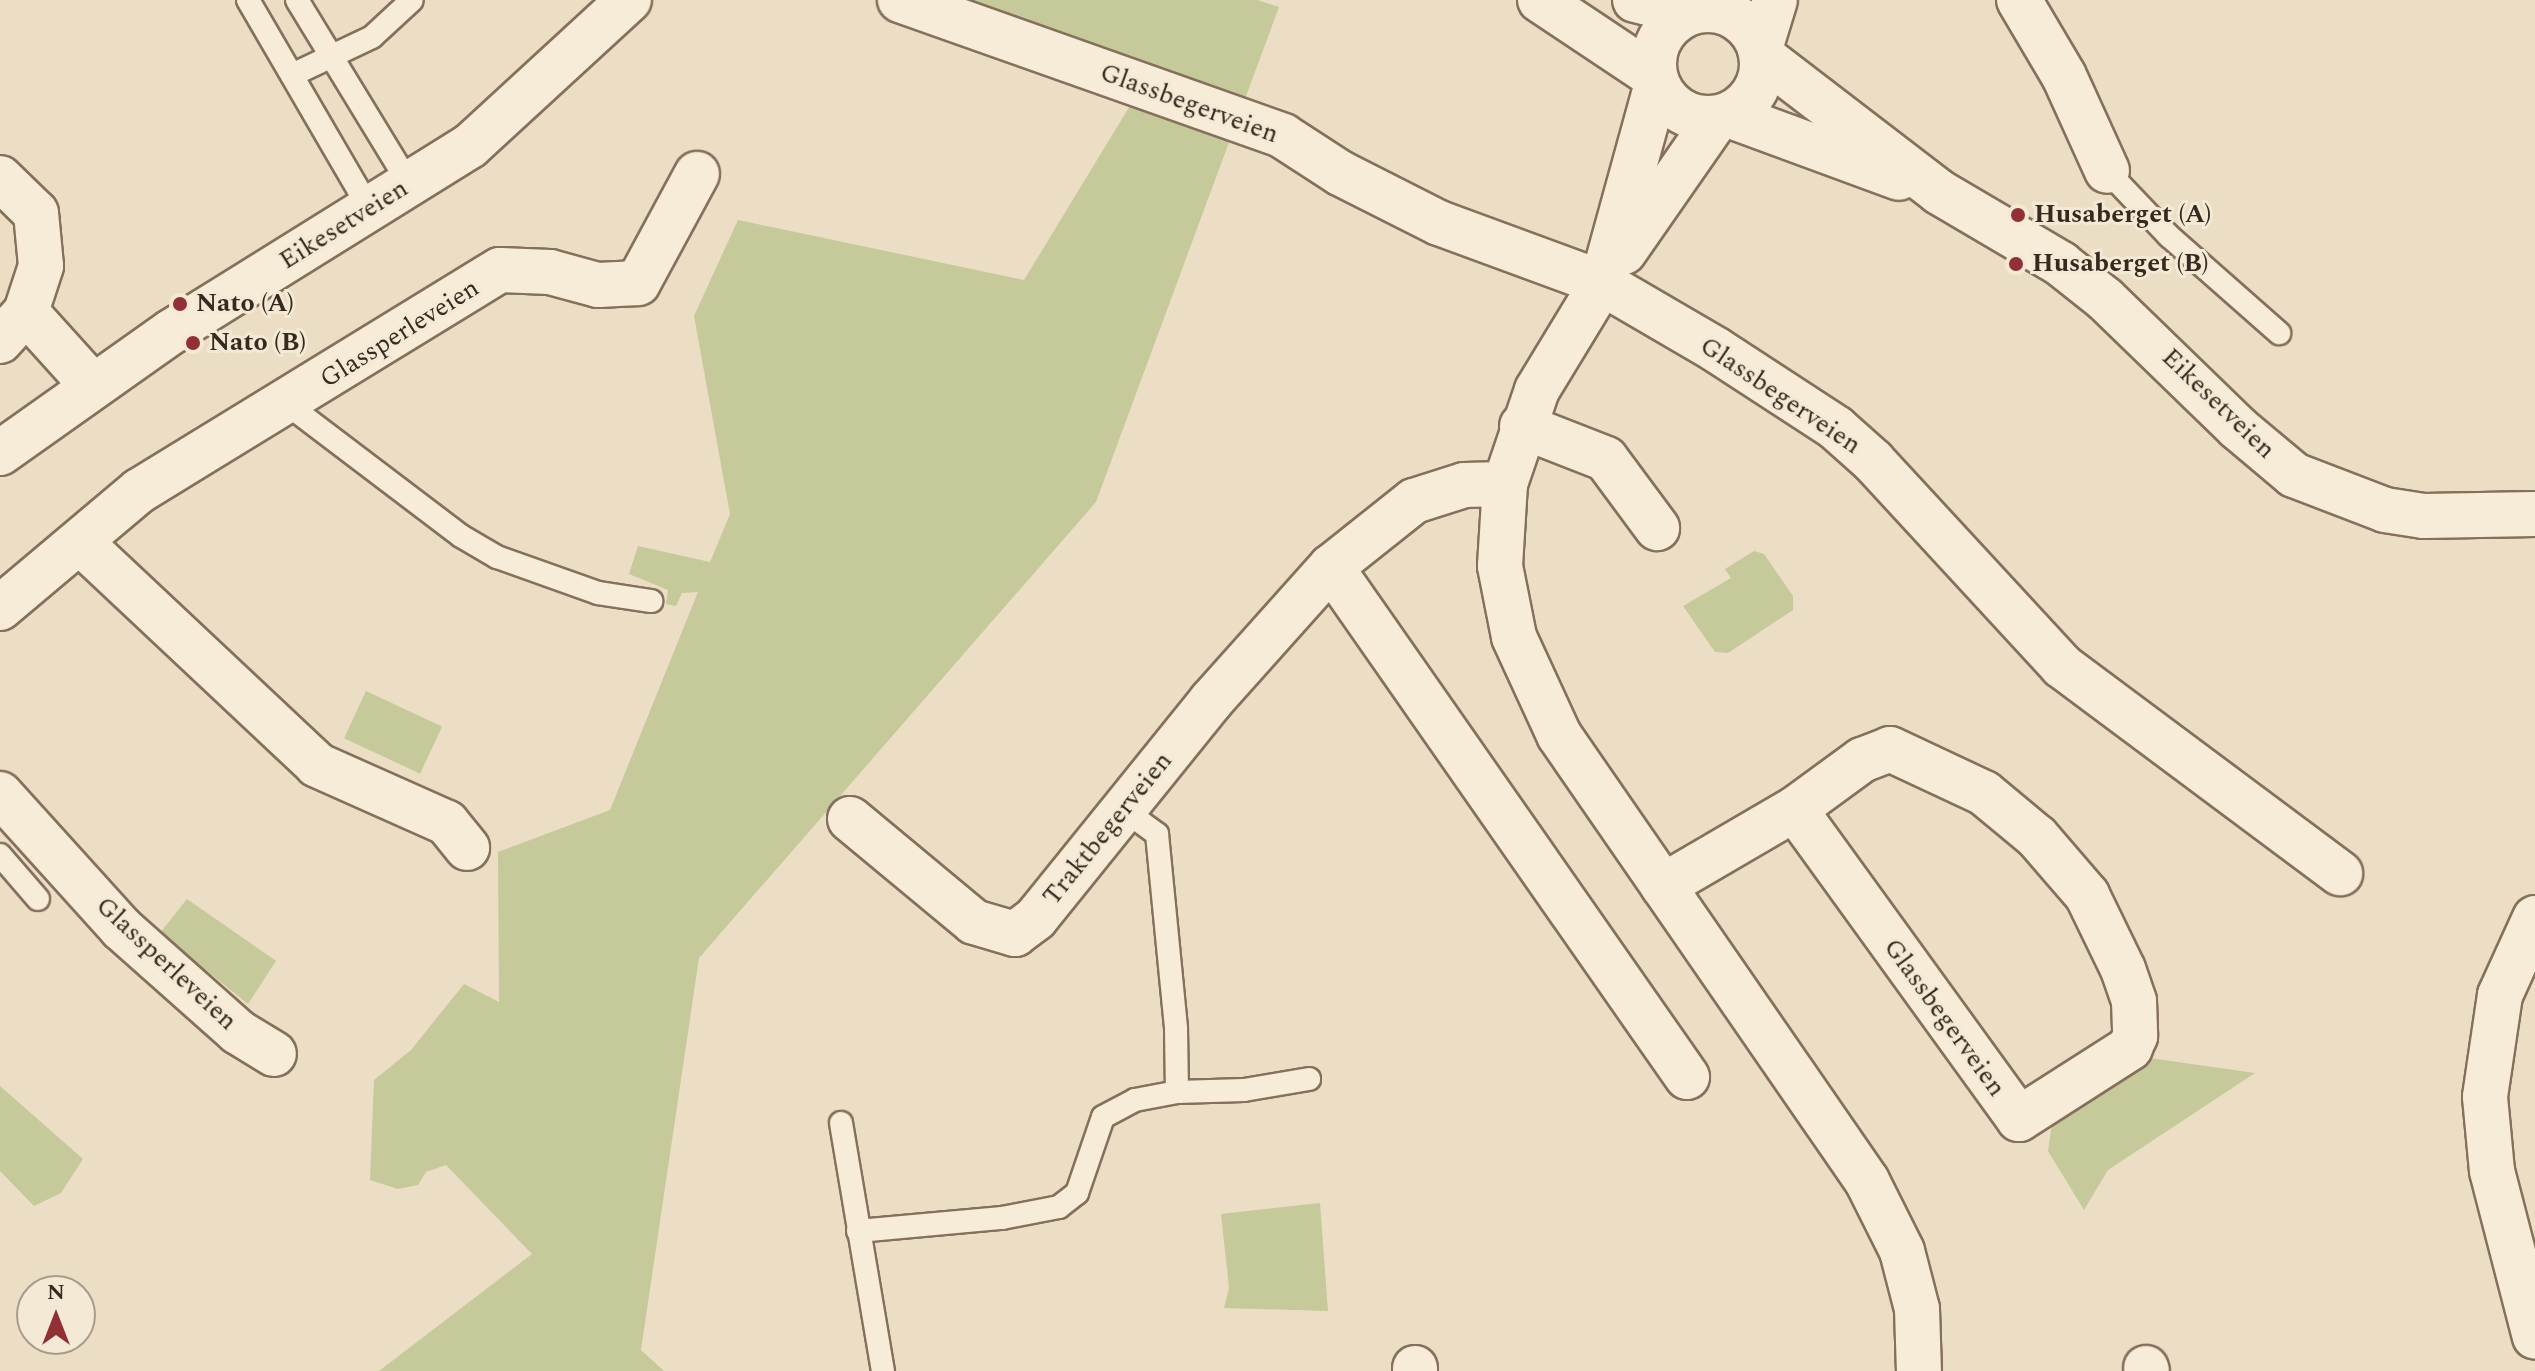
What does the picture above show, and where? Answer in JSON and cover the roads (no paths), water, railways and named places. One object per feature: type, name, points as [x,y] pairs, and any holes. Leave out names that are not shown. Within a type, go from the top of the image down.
[{"type":"street","name":"Eikesetveien","points":[[0,453],[92,385],[470,146],[629,0]]},
{"type":"street","name":"Glassbegerveien","points":[[900,0],[1283,136],[1340,173],[1439,223],[1602,283],[1836,428],[1873,461],[2062,666],[2340,873]]},
{"type":"street","points":[[1540,0],[1656,80],[1671,104],[1692,116],[1723,116]]},
{"type":"street","points":[[1635,0],[1703,7],[1729,14],[1749,28],[1761,52]]},
{"type":"street","points":[[1775,0],[1754,91],[1723,116],[1602,283],[1555,354],[1522,426],[1505,484],[1500,566],[1514,637],[1533,688],[1559,735],[1867,1181],[1902,1251],[1917,1309],[1919,1371]]},
{"type":"street","points":[[2019,0],[2064,76],[2107,171]]},
{"type":"street","points":[[1602,283],[1656,80],[1655,51],[1667,28],[1703,7]]},
{"type":"street","name":"Eikesetveien","points":[[1761,52],[1939,192],[2061,264],[2105,299],[2238,428],[2294,475],[2385,510],[2424,516],[2535,514]]},
{"type":"street","name":"Eikesetveien","points":[[1723,116],[1939,192]]},
{"type":"street","name":"Glassperleveien","points":[[0,608],[81,543],[139,491],[287,404],[500,270],[550,272],[598,285],[638,283],[697,174]]},
{"type":"street","points":[[0,178],[36,213],[41,266],[13,326],[92,385]]},
{"type":"street","points":[[1522,426],[1606,459],[1657,528]]},
{"type":"street","name":"Traktbegerveien","points":[[850,819],[974,922],[1015,934],[1036,918],[1211,701],[1331,567],[1414,501],[1464,485],[1505,484]]},
{"type":"street","points":[[81,543],[317,765],[447,823],[467,848]]},
{"type":"street","points":[[1331,567],[1687,1077]]},
{"type":"street","name":"Glassbegerveien","points":[[1663,886],[1795,809],[1862,760],[1890,749],[1984,793],[2037,837],[2087,895],[2134,1001],[2135,1036],[2130,1048],[2019,1119],[1795,809]]},
{"type":"street","name":"Glassperleveien","points":[[0,794],[121,928],[238,1032],[274,1054]]},
{"type":"street","points":[[2535,918],[2500,995],[2485,1097],[2492,1171],[2535,1337]]},
{"type":"lane","points":[[248,0],[370,210]]},
{"type":"lane","points":[[297,0],[410,185]]},
{"type":"lane","points":[[292,75],[372,37],[412,0]]},
{"type":"lane","points":[[2107,171],[2169,236],[2279,333]]},
{"type":"lane","points":[[287,404],[461,536],[497,557],[598,593],[651,601]]},
{"type":"lane","points":[[1124,810],[1157,834],[1176,1029],[1177,1092]]},
{"type":"lane","points":[[0,855],[38,899]]},
{"type":"lane","points":[[858,1231],[1034,1214],[1059,1207],[1077,1193],[1103,1117],[1135,1100],[1177,1092],[1309,1079]]},
{"type":"lane","points":[[841,1123],[883,1371]]},
{"type":"place","name":"Husaberget (A)","points":[[2018,215]]},
{"type":"place","name":"Husaberget (B)","points":[[2016,264]]},
{"type":"place","name":"Nato (A)","points":[[180,304]]},
{"type":"place","name":"Nato (B)","points":[[193,343]]}]
